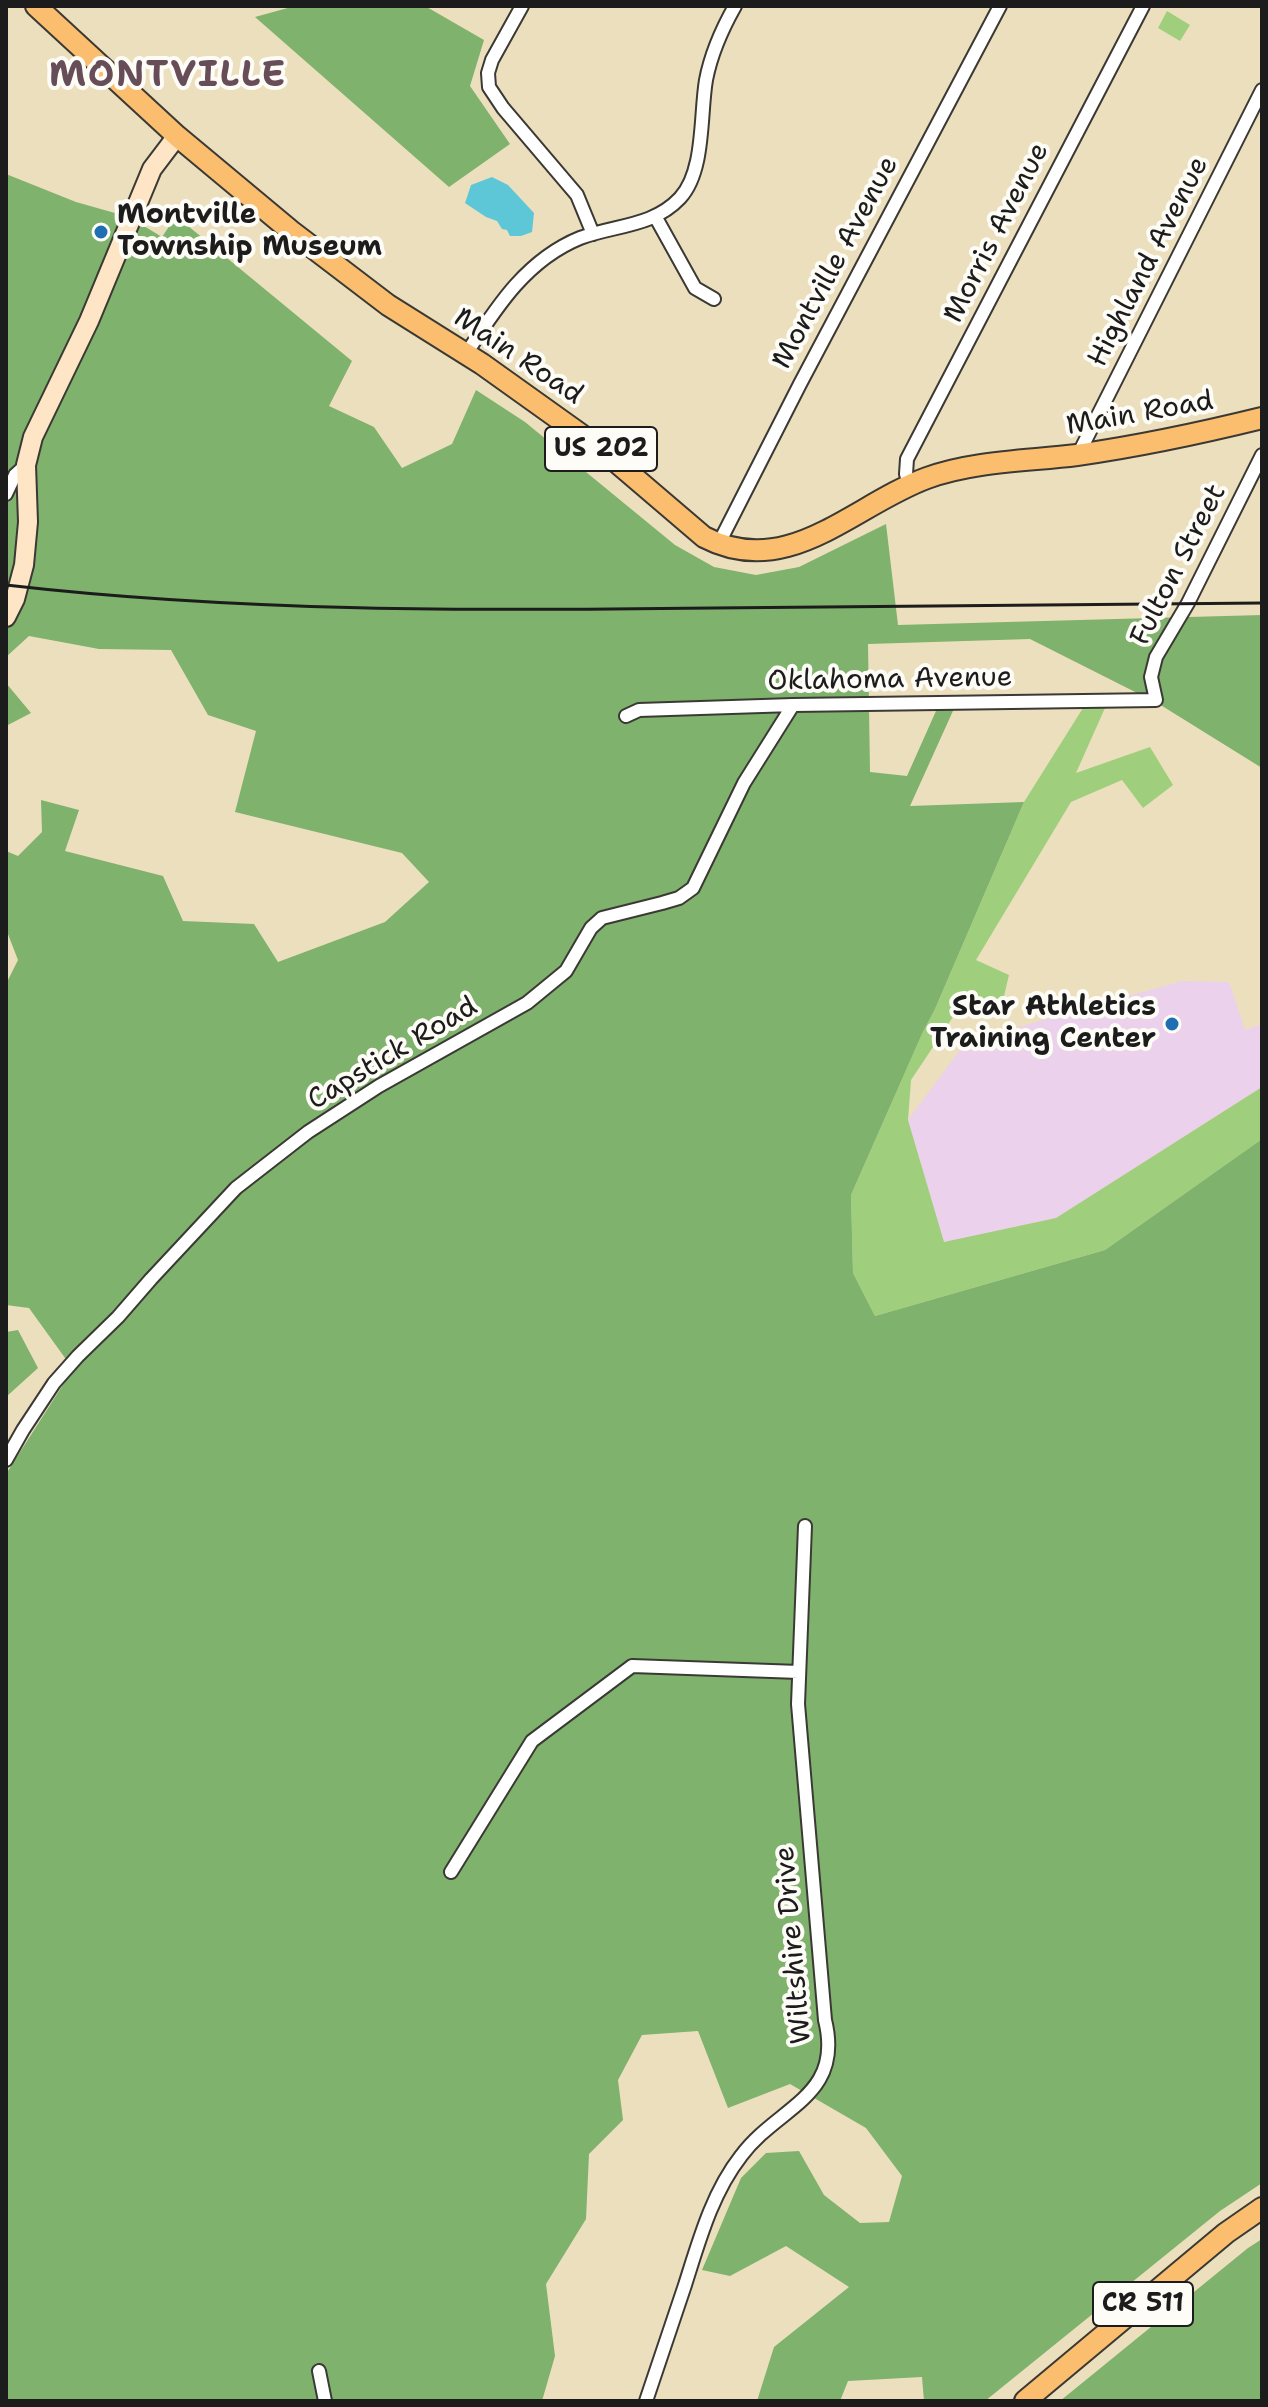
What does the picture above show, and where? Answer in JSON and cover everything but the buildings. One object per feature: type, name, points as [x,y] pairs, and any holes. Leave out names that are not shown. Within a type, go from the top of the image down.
[{"type":"main road","name":"Main Road","points":[[36,6],[177,136],[279,222],[376,296],[466,354],[601,449],[704,537],[718,545],[753,552],[799,543],[835,527],[909,485],[951,471],[1144,445],[1262,418]]},
{"type":"main road","name":"CR 511","points":[[1025,2401],[1226,2233],[1262,2208]]},
{"type":"street","points":[[522,6],[492,60],[488,73],[489,87],[503,108],[577,195],[593,234]]},
{"type":"street","points":[[466,354],[496,307],[530,270],[565,245],[593,234],[636,224],[669,208],[680,198],[694,174],[711,60],[735,6]]},
{"type":"street","name":"Montville Avenue","points":[[718,545],[1000,6]]},
{"type":"street","name":"Morris Avenue","points":[[909,485],[907,459],[1137,8]]},
{"type":"street","name":"Highland Avenue","points":[[1078,455],[1262,90]]},
{"type":"street","points":[[6,617],[21,582],[28,542],[26,465],[33,437],[89,321],[144,184],[177,136]]},
{"type":"street","points":[[655,216],[695,288],[714,299]]},
{"type":"street","name":"Fulton Street","points":[[1156,700],[1151,677],[1156,657],[1188,603],[1262,455]]},
{"type":"street","points":[[6,494],[15,475],[26,465]]},
{"type":"street","name":"Oklahoma Avenue","points":[[626,716],[639,710],[793,705],[1156,700]]},
{"type":"street","name":"Capstick Road","points":[[6,1460],[54,1383],[236,1188],[308,1132],[379,1086],[527,1003],[566,971],[591,928],[602,918],[679,898],[693,888],[744,783],[793,705]]},
{"type":"street","name":"Wiltshire Drive","points":[[646,2401],[703,2230],[730,2172],[741,2154],[761,2133],[812,2091],[828,2058],[798,1704],[805,1526]]},
{"type":"street","points":[[451,1872],[532,1741],[632,1666],[799,1672]]},
{"type":"street","points":[[319,2371],[325,2401]]},
{"type":"shaded area","points":[[1182,981],[1229,982],[1245,1030],[1262,1024],[1262,1087],[1056,1218],[944,1243],[908,1120],[966,1042]]},
{"type":"green space","points":[[295,6],[425,6],[484,40],[470,86],[510,144],[449,187],[255,17]]},
{"type":"green space","points":[[1167,11],[1190,25],[1180,41],[1158,28]]},
{"type":"green space","points":[[6,174],[76,202],[129,217],[162,237],[176,216],[352,361],[329,406],[374,427],[402,468],[452,444],[476,390],[525,422],[675,545],[714,567],[756,575],[799,567],[886,524],[898,625],[1262,615],[1262,768],[1159,704],[1030,639],[868,644],[870,772],[907,776],[940,702],[957,702],[910,806],[1024,802],[851,1195],[853,1273],[875,1316],[1105,1250],[1262,1139],[1262,2183],[1220,2211],[985,2401],[924,2401],[922,2377],[848,2381],[840,2401],[757,2401],[774,2347],[849,2287],[786,2246],[730,2276],[702,2270],[741,2178],[766,2153],[799,2151],[824,2195],[860,2223],[889,2222],[902,2176],[866,2128],[790,2084],[728,2108],[698,2031],[642,2035],[618,2080],[623,2120],[589,2154],[586,2219],[546,2284],[555,2356],[542,2401],[6,2401],[6,1474],[73,1369],[29,1308],[6,1305],[6,984],[18,960],[6,929],[6,851],[18,856],[42,832],[41,800],[79,810],[65,851],[163,876],[183,921],[254,924],[278,962],[385,922],[429,882],[402,853],[235,812],[256,731],[208,715],[171,650],[99,649],[29,636],[6,657]]},
{"type":"green space","points":[[6,683],[31,713],[6,726]]},
{"type":"green space","points":[[1109,699],[1076,773],[1150,747],[1173,785],[1143,808],[1122,780],[1071,802],[976,960],[1009,975],[1004,996],[953,1017],[911,1080],[908,1120],[944,1242],[1056,1218],[1262,1087],[1262,1139],[1105,1250],[875,1316],[853,1273],[851,1195],[1024,802],[1088,700]]},
{"type":"green space","points":[[18,1330],[38,1368],[6,1397],[6,1332]]},
{"type":"green space","points":[[1262,2239],[1262,2401],[1060,2401],[1248,2248]]},
{"type":"water","points":[[492,177],[508,185],[534,213],[532,232],[510,236],[497,221],[465,203],[471,185]]},
{"type":"railway","points":[[6,585],[182,600],[359,608],[624,609],[1262,603]]},
{"type":"place","name":"Montville Township Museum","points":[[101,232]]},
{"type":"place","name":"Star Athletics Training Center","points":[[1172,1024]]},
{"type":"district","name":"MONTVILLE","points":[[168,77]]}]
